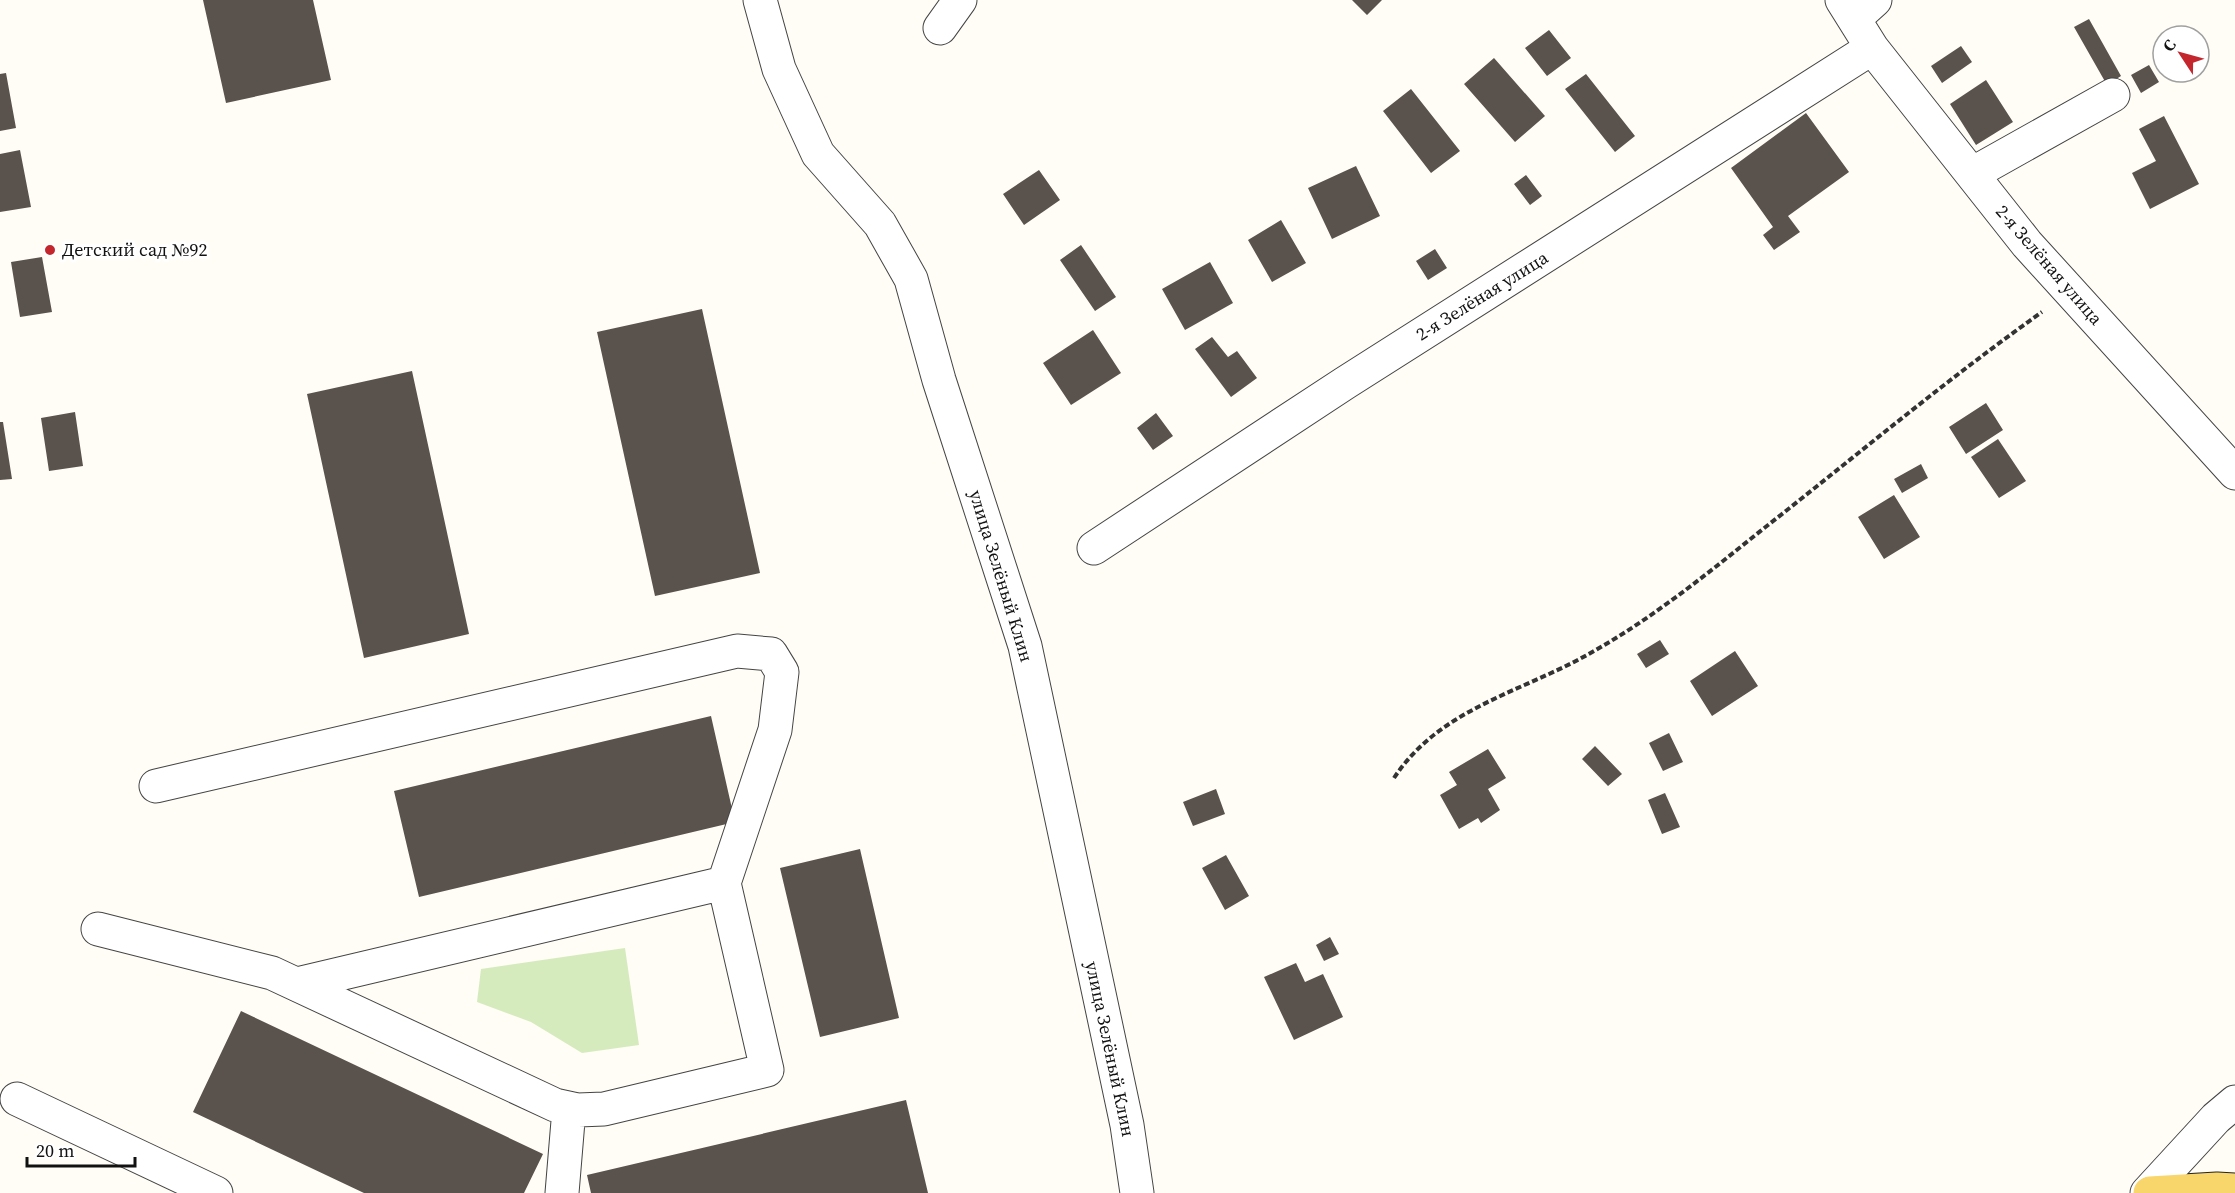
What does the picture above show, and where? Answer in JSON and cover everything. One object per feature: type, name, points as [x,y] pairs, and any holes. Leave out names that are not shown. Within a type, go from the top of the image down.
[{"type":"main road","points":[[2148,1193],[2235,1190]]},
{"type":"street","name":"улица Зелёный Клин","points":[[760,0],[779,69],[818,154],[880,224],[911,279],[939,380],[1025,645],[1127,1125],[1137,1193]]},
{"type":"street","points":[[940,28],[960,0]]},
{"type":"street","name":"2-я Зелёная улица","points":[[1857,6],[1872,48],[2027,244],[2235,473]]},
{"type":"street","name":"2-я Зелёная улица","points":[[1094,548],[1346,383],[1872,48]]},
{"type":"street","points":[[1972,174],[2113,95]]},
{"type":"street","points":[[98,929],[255,967],[297,984],[555,1105],[569,1109],[592,1111],[619,1106],[767,1070],[724,883],[775,730],[782,672],[771,654],[737,651],[156,786]]},
{"type":"street","points":[[297,984],[724,883]]},
{"type":"street","points":[[17,1099],[216,1193]]},
{"type":"street","points":[[2148,1193],[2216,1118],[2235,1102]]},
{"type":"street","points":[[562,1193],[569,1109]]},
{"type":"path","points":[[1395,778],[1406,761],[1449,722],[1532,679],[1570,663],[1655,614],[1878,439],[1926,397],[2070,292]]},
{"type":"green space","points":[[625,948],[639,1045],[582,1053],[531,1022],[477,1002],[481,969]]},
{"type":"building","points":[[203,0],[313,0],[331,80],[226,103]]},
{"type":"building","points":[[1352,0],[1382,0],[1367,15]]},
{"type":"building","points":[[2089,19],[2121,76],[2107,85],[2074,27]]},
{"type":"building","points":[[1549,30],[1571,58],[1547,76],[1525,48]]},
{"type":"building","points":[[1961,46],[1972,62],[1942,83],[1931,66]]},
{"type":"building","points":[[1494,58],[1545,116],[1515,142],[1464,84]]},
{"type":"building","points":[[2149,65],[2151,84],[2156,84],[2141,93],[2131,75]]},
{"type":"building","points":[[6,73],[16,128],[0,131],[0,74]]},
{"type":"building","points":[[1586,74],[1635,136],[1615,152],[1565,89]]},
{"type":"building","points":[[1986,80],[2013,122],[1976,145],[1950,104]]},
{"type":"building","points":[[1411,89],[1460,151],[1431,173],[1383,111]]},
{"type":"building","points":[[1806,113],[1849,172],[1788,216],[1800,232],[1774,250],[1763,235],[1773,227],[1731,168]]},
{"type":"building","points":[[2164,116],[2199,184],[2150,209],[2132,173],[2156,161],[2139,129]]},
{"type":"building","points":[[20,150],[31,207],[0,212],[0,154]]},
{"type":"building","points":[[1356,166],[1380,216],[1332,239],[1308,188]]},
{"type":"building","points":[[1039,170],[1060,200],[1024,225],[1003,194]]},
{"type":"building","points":[[1526,175],[1542,196],[1530,205],[1514,184]]},
{"type":"building","points":[[1281,220],[1306,263],[1272,282],[1248,240]]},
{"type":"building","points":[[1081,245],[1116,297],[1095,311],[1060,260]]},
{"type":"building","points":[[1435,249],[1447,268],[1428,280],[1416,261]]},
{"type":"building","points":[[42,257],[52,312],[20,317],[11,262]]},
{"type":"building","points":[[1210,262],[1233,303],[1185,330],[1162,289]]},
{"type":"building","points":[[702,309],[760,573],[655,596],[597,332]]},
{"type":"building","points":[[1093,330],[1121,373],[1071,405],[1043,363]]},
{"type":"building","points":[[1212,337],[1228,357],[1237,351],[1257,378],[1231,397],[1195,349]]},
{"type":"building","points":[[412,371],[469,634],[364,658],[307,394]]},
{"type":"building","points":[[1986,403],[2003,430],[1966,454],[1949,427]]},
{"type":"building","points":[[75,412],[83,466],[49,471],[41,418]]},
{"type":"building","points":[[1156,413],[1173,436],[1153,450],[1137,428]]},
{"type":"building","points":[[0,422],[3,422],[12,479],[0,480]]},
{"type":"building","points":[[1998,439],[2026,481],[1999,498],[1971,457]]},
{"type":"building","points":[[1921,464],[1928,478],[1902,493],[1894,479]]},
{"type":"building","points":[[1894,495],[1920,537],[1884,559],[1858,517]]},
{"type":"building","points":[[1660,640],[1669,654],[1646,668],[1637,654]]},
{"type":"building","points":[[1735,651],[1758,686],[1712,716],[1690,681]]},
{"type":"building","points":[[711,716],[735,822],[419,897],[394,791]]},
{"type":"building","points":[[1669,733],[1683,762],[1663,771],[1649,743]]},
{"type":"building","points":[[1595,746],[1622,774],[1608,786],[1582,759]]},
{"type":"building","points":[[1488,749],[1506,778],[1488,789],[1500,810],[1481,823],[1478,818],[1459,829],[1440,795],[1457,785],[1449,772]]},
{"type":"building","points":[[1216,789],[1225,814],[1193,826],[1183,802]]},
{"type":"building","points":[[1665,793],[1680,827],[1662,834],[1648,800]]},
{"type":"building","points":[[860,849],[899,1018],[820,1037],[780,868]]},
{"type":"building","points":[[1226,855],[1249,896],[1225,910],[1202,868]]},
{"type":"building","points":[[1330,937],[1339,954],[1324,961],[1316,945]]},
{"type":"building","points":[[1296,963],[1305,982],[1323,974],[1343,1017],[1294,1040],[1264,977]]},
{"type":"building","points":[[241,1011],[543,1154],[524,1193],[364,1193],[193,1112]]},
{"type":"building","points":[[906,1100],[928,1193],[591,1193],[587,1175]]},
{"type":"place","name":"Детский сад №92","points":[[50,250]]}]
